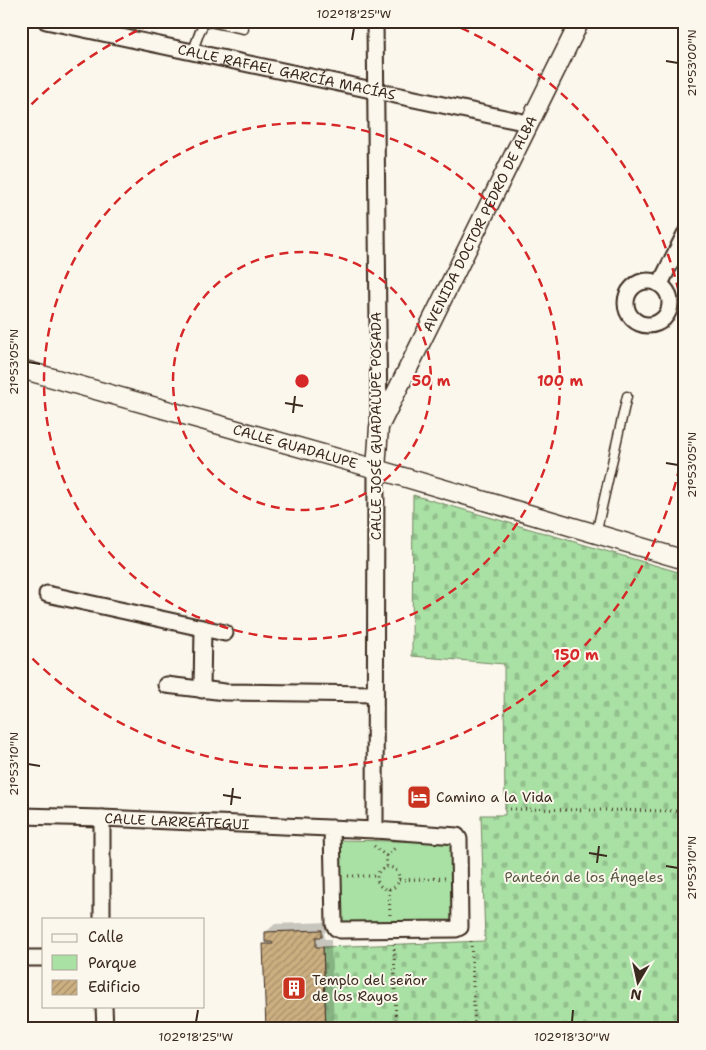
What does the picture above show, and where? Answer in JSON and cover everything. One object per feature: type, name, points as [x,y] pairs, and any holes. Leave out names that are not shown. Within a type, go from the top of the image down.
[{"type":"street","name":"CALLE RAFAEL GARCÍA MACÍAS","points":[[46,21],[528,123]]},
{"type":"street","name":"CALLE JOSÉ GUADALUPE POSADA","points":[[371,835],[375,694],[376,469],[378,427],[375,21]]},
{"type":"street","name":"AVENIDA DOCTOR PEDRO DE ALBA","points":[[378,427],[580,21]]},
{"type":"street","points":[[660,284],[685,234]]},
{"type":"street","name":"CALLE GUADALUPE","points":[[21,369],[376,469],[685,560]]},
{"type":"street","points":[[47,594],[225,633]]},
{"type":"street","points":[[202,690],[203,628]]},
{"type":"street","points":[[166,685],[202,690],[244,692],[375,694]]},
{"type":"street","name":"CALLE LARREÁTEGUI","points":[[21,816],[332,828],[371,835],[457,836],[459,839],[460,927],[456,929],[340,930],[336,928],[334,924],[332,828]]},
{"type":"street","points":[[102,818],[102,918]]},
{"type":"street","points":[[21,958],[42,958]]},
{"type":"street","points":[[104,1008],[105,1029]]},
{"type":"lane","points":[[192,52],[204,24],[210,22],[244,29]]},
{"type":"lane","points":[[596,534],[627,396]]},
{"type":"path","points":[[505,809],[685,811]]},
{"type":"path","points":[[371,835],[386,856],[387,866]]},
{"type":"path","points":[[387,866],[396,870],[400,876],[396,886],[389,889],[381,887],[377,876],[380,870],[387,866]]},
{"type":"path","points":[[333,876],[377,876]]},
{"type":"path","points":[[399,880],[459,877]]},
{"type":"path","points":[[389,889],[390,929]]},
{"type":"path","points":[[471,941],[475,1029]]},
{"type":"path","points":[[394,944],[396,1029]]},
{"type":"green space","name":"Panteón de los Ángeles","points":[[413,495],[685,574],[685,1029],[326,1029],[323,947],[485,941],[481,815],[505,815],[504,664],[412,656]]},
{"type":"green space","points":[[336,840],[452,842],[455,923],[339,924]]},
{"type":"building","name":"Templo del señor de los Rayos","points":[[322,930],[322,937],[316,937],[316,947],[323,947],[326,1029],[266,1029],[263,944],[273,944],[273,942],[265,942],[265,932]]},
{"type":"place","name":"Camino a la Vida","points":[[419,797]]},
{"type":"place","name":"Templo del señor de los Rayos","points":[[294,988]]}]
